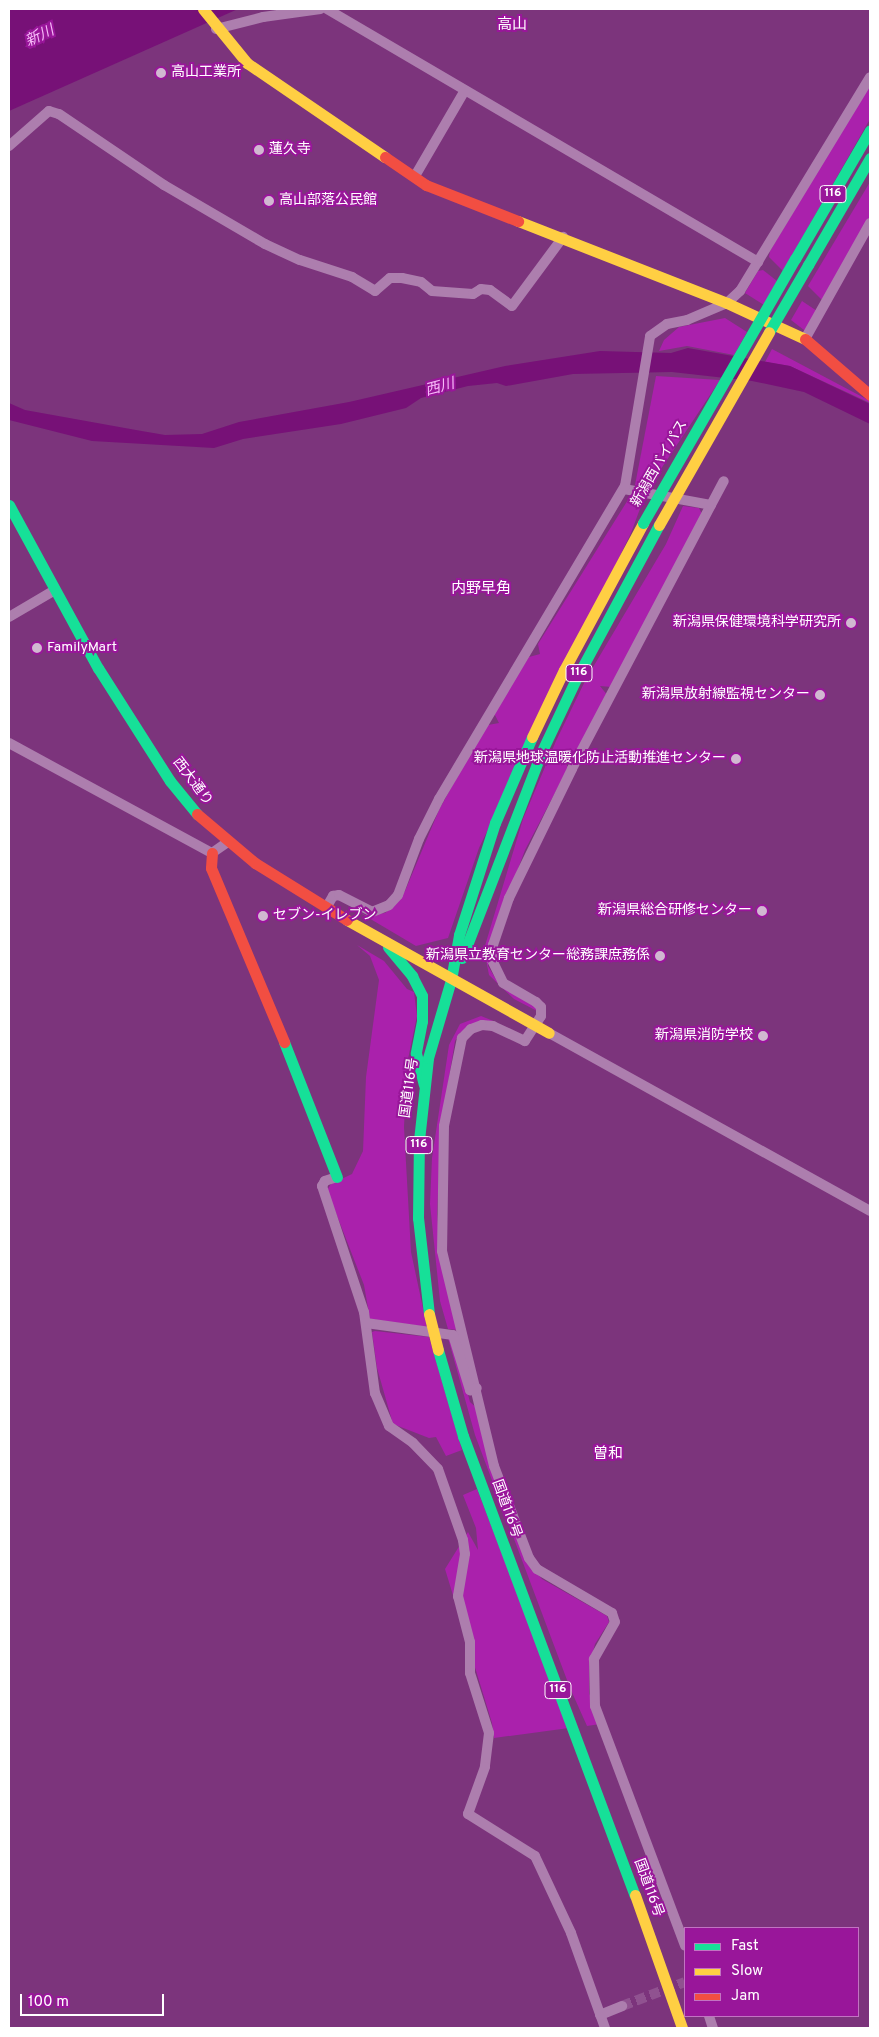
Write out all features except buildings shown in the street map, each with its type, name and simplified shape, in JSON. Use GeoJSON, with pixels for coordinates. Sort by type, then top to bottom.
{"type":"FeatureCollection","features":[{"type":"Feature","properties":{"kind":"main road"},"geometry":{"type":"LineString","coordinates":[[203,9],[214,26],[247,62],[278,86],[442,192],[564,237],[727,303],[805,340],[869,391]]}},
{"type":"Feature","properties":{"kind":"main road","name":"新潟西バイパス"},"geometry":{"type":"LineString","coordinates":[[451,980],[459,935],[496,823],[564,670],[643,523],[870,130]]}},
{"type":"Feature","properties":{"kind":"main road","name":"116"},"geometry":{"type":"LineString","coordinates":[[451,980],[470,941],[541,753],[577,677],[659,525],[870,158]]}},
{"type":"Feature","properties":{"kind":"main road","name":"西大通り"},"geometry":{"type":"LineString","coordinates":[[9,505],[98,668],[170,781],[201,819],[228,842],[326,908],[451,980],[549,1033]]}},
{"type":"Feature","properties":{"kind":"main road"},"geometry":{"type":"LineString","coordinates":[[212,853],[211,868],[296,1069],[337,1177]]}},
{"type":"Feature","properties":{"kind":"main road"},"geometry":{"type":"LineString","coordinates":[[384,941],[412,976],[422,996],[422,1020],[416,1052],[424,1085]]}},
{"type":"Feature","properties":{"kind":"main road","name":"国道116号"},"geometry":{"type":"LineString","coordinates":[[451,980],[428,1058],[418,1140],[418,1218],[429,1314],[463,1436],[592,1778],[682,2028]]}},
{"type":"Feature","properties":{"kind":"street"},"geometry":{"type":"LineString","coordinates":[[214,26],[320,9]]}},
{"type":"Feature","properties":{"kind":"street"},"geometry":{"type":"LineString","coordinates":[[327,9],[758,262]]}},
{"type":"Feature","properties":{"kind":"street"},"geometry":{"type":"LineString","coordinates":[[326,908],[333,896],[339,895],[372,912],[389,905],[398,895],[419,838],[439,799],[624,489],[642,404],[645,353],[650,336],[667,324],[687,320],[727,303],[740,291],[870,77]]}},
{"type":"Feature","properties":{"kind":"street"},"geometry":{"type":"LineString","coordinates":[[415,176],[465,90]]}},
{"type":"Feature","properties":{"kind":"street"},"geometry":{"type":"LineString","coordinates":[[9,146],[49,111],[59,114],[164,185],[265,244],[300,260],[352,276],[375,291],[390,278],[402,278],[421,282],[432,291],[473,294],[481,289],[490,290],[512,306],[564,237]]}},
{"type":"Feature","properties":{"kind":"street"},"geometry":{"type":"LineString","coordinates":[[805,340],[867,238],[870,223]]}},
{"type":"Feature","properties":{"kind":"street"},"geometry":{"type":"LineString","coordinates":[[684,1943],[595,1706],[594,1658],[615,1622],[612,1613],[537,1569],[529,1558],[494,1466],[477,1388],[446,1278],[442,1251],[441,1176],[450,1084],[462,1038],[471,1029],[493,1026],[525,1041],[537,1026],[541,1007],[503,983],[492,960],[492,945],[528,856],[724,482]]}},
{"type":"Feature","properties":{"kind":"street"},"geometry":{"type":"LineString","coordinates":[[624,489],[711,505]]}},
{"type":"Feature","properties":{"kind":"street"},"geometry":{"type":"LineString","coordinates":[[9,617],[55,590]]}},
{"type":"Feature","properties":{"kind":"street"},"geometry":{"type":"LineString","coordinates":[[9,743],[212,853],[228,842]]}},
{"type":"Feature","properties":{"kind":"street"},"geometry":{"type":"LineString","coordinates":[[549,1033],[870,1211]]}},
{"type":"Feature","properties":{"kind":"street"},"geometry":{"type":"LineString","coordinates":[[337,1177],[325,1181],[322,1186],[366,1323],[375,1393],[389,1426],[435,1464],[463,1540],[465,1554],[458,1596],[470,1642],[470,1673],[489,1732],[485,1767],[468,1814],[535,1856],[571,1933],[605,2028]]}},
{"type":"Feature","properties":{"kind":"street"},"geometry":{"type":"LineString","coordinates":[[366,1323],[453,1335],[470,1390],[477,1388]]}},
{"type":"Feature","properties":{"kind":"street"},"geometry":{"type":"LineString","coordinates":[[600,2015],[622,2006]]}},
{"type":"Feature","properties":{"kind":"shaded area"},"geometry":{"type":"Polygon","coordinates":[[[870,83],[870,119],[783,271],[769,257],[770,251],[870,83]]]}},
{"type":"Feature","properties":{"kind":"shaded area"},"geometry":{"type":"Polygon","coordinates":[[[870,182],[870,220],[823,301],[808,286],[870,182]]]}},
{"type":"Feature","properties":{"kind":"shaded area"},"geometry":{"type":"Polygon","coordinates":[[[763,270],[777,281],[764,305],[745,293],[758,271],[763,270]]]}},
{"type":"Feature","properties":{"kind":"shaded area"},"geometry":{"type":"Polygon","coordinates":[[[802,301],[817,311],[808,329],[804,330],[791,320],[802,301]]]}},
{"type":"Feature","properties":{"kind":"shaded area"},"geometry":{"type":"Polygon","coordinates":[[[725,318],[747,332],[734,355],[687,346],[659,351],[664,340],[679,327],[725,318]]]}},
{"type":"Feature","properties":{"kind":"shaded area"},"geometry":{"type":"Polygon","coordinates":[[[772,349],[870,401],[870,403],[790,366],[765,362],[772,349]]]}},
{"type":"Feature","properties":{"kind":"shaded area"},"geometry":{"type":"Polygon","coordinates":[[[656,376],[720,380],[647,490],[635,485],[656,376]]]}},
{"type":"Feature","properties":{"kind":"shaded area"},"geometry":{"type":"Polygon","coordinates":[[[631,495],[644,498],[631,533],[479,848],[448,938],[416,946],[357,911],[365,915],[385,913],[396,904],[405,891],[439,810],[469,755],[488,725],[499,723],[494,713],[529,657],[540,654],[538,644],[631,495]]]}},
{"type":"Feature","properties":{"kind":"shaded area"},"geometry":{"type":"Polygon","coordinates":[[[683,506],[699,508],[702,514],[612,687],[600,686],[608,696],[574,757],[564,759],[568,768],[525,850],[488,949],[488,966],[497,981],[538,1008],[537,1011],[514,999],[489,975],[484,949],[523,819],[556,741],[586,679],[666,544],[683,506]]]}},
{"type":"Feature","properties":{"kind":"shaded area"},"geometry":{"type":"Polygon","coordinates":[[[357,945],[384,961],[407,989],[414,992],[417,1016],[407,1064],[404,1127],[411,1252],[427,1327],[370,1319],[364,1285],[327,1190],[331,1184],[352,1174],[363,1151],[366,1077],[379,980],[370,956],[357,945]]]}},
{"type":"Feature","properties":{"kind":"shaded area"},"geometry":{"type":"Polygon","coordinates":[[[481,1016],[496,1022],[461,1032],[455,1041],[441,1126],[437,1214],[441,1259],[458,1330],[448,1329],[440,1301],[430,1204],[432,1158],[449,1045],[460,1024],[481,1016]]]}},
{"type":"Feature","properties":{"kind":"shaded area"},"geometry":{"type":"Polygon","coordinates":[[[372,1332],[429,1337],[462,1450],[446,1456],[436,1437],[429,1438],[393,1424],[377,1368],[372,1332]]]}},
{"type":"Feature","properties":{"kind":"shaded area"},"geometry":{"type":"Polygon","coordinates":[[[448,1338],[454,1341],[470,1402],[479,1410],[532,1568],[542,1579],[607,1616],[609,1622],[595,1644],[589,1666],[589,1693],[600,1724],[587,1726],[570,1688],[475,1435],[448,1338]]]}},
{"type":"Feature","properties":{"kind":"shaded area"},"geometry":{"type":"Polygon","coordinates":[[[477,1489],[569,1728],[494,1738],[492,1723],[445,1569],[468,1532],[478,1550],[476,1528],[463,1495],[477,1489]]]}},
{"type":"Feature","properties":{"kind":"water","name":"新川"},"geometry":{"type":"Polygon","coordinates":[[[9,9],[238,9],[9,111],[9,9]]]}},
{"type":"Feature","properties":{"kind":"water","name":"西川"},"geometry":{"type":"Polygon","coordinates":[[[688,348],[790,366],[870,404],[870,424],[804,392],[752,381],[672,372],[573,374],[506,386],[497,383],[468,386],[421,398],[406,408],[341,424],[243,439],[214,448],[92,441],[9,420],[9,403],[25,410],[165,435],[202,434],[239,422],[349,402],[505,366],[600,351],[671,353],[688,348]]]}},
{"type":"Feature","properties":{"kind":"tunnel"},"geometry":{"type":"LineString","coordinates":[[622,2006],[684,1982]]}},
{"type":"Feature","properties":{"kind":"traffic: fast"},"geometry":{"type":"LineString","coordinates":[[795,259],[870,130]]}},
{"type":"Feature","properties":{"kind":"traffic: fast"},"geometry":{"type":"LineString","coordinates":[[808,265],[870,158]]}},
{"type":"Feature","properties":{"kind":"traffic: fast"},"geometry":{"type":"LineString","coordinates":[[643,523],[795,259]]}},
{"type":"Feature","properties":{"kind":"traffic: fast"},"geometry":{"type":"LineString","coordinates":[[769,332],[808,265]]}},
{"type":"Feature","properties":{"kind":"traffic: fast"},"geometry":{"type":"LineString","coordinates":[[9,505],[98,668],[170,781],[197,814]]}},
{"type":"Feature","properties":{"kind":"traffic: fast"},"geometry":{"type":"LineString","coordinates":[[462,958],[541,753],[577,677],[659,525]]}},
{"type":"Feature","properties":{"kind":"traffic: fast"},"geometry":{"type":"LineString","coordinates":[[429,1314],[418,1218],[419,1140],[428,1058],[451,980],[459,935],[495,823],[532,737]]}},
{"type":"Feature","properties":{"kind":"traffic: fast"},"geometry":{"type":"LineString","coordinates":[[388,947],[412,976],[422,996],[422,1021],[416,1053],[424,1084]]}},
{"type":"Feature","properties":{"kind":"traffic: fast"},"geometry":{"type":"LineString","coordinates":[[284,1042],[337,1177]]}},
{"type":"Feature","properties":{"kind":"traffic: fast"},"geometry":{"type":"LineString","coordinates":[[438,1350],[463,1436],[635,1895]]}},
{"type":"Feature","properties":{"kind":"traffic: slow"},"geometry":{"type":"LineString","coordinates":[[203,9],[247,63],[385,157]]}},
{"type":"Feature","properties":{"kind":"traffic: slow"},"geometry":{"type":"LineString","coordinates":[[518,221],[727,303],[805,339]]}},
{"type":"Feature","properties":{"kind":"traffic: slow"},"geometry":{"type":"LineString","coordinates":[[659,525],[769,332]]}},
{"type":"Feature","properties":{"kind":"traffic: slow"},"geometry":{"type":"LineString","coordinates":[[532,737],[564,670],[643,523]]}},
{"type":"Feature","properties":{"kind":"traffic: slow"},"geometry":{"type":"LineString","coordinates":[[347,920],[549,1033]]}},
{"type":"Feature","properties":{"kind":"traffic: slow"},"geometry":{"type":"LineString","coordinates":[[429,1314],[438,1350]]}},
{"type":"Feature","properties":{"kind":"traffic: slow"},"geometry":{"type":"LineString","coordinates":[[635,1895],[682,2028]]}},
{"type":"Feature","properties":{"kind":"traffic: jam"},"geometry":{"type":"LineString","coordinates":[[385,157],[426,185],[518,221]]}},
{"type":"Feature","properties":{"kind":"traffic: jam"},"geometry":{"type":"LineString","coordinates":[[805,339],[870,395]]}},
{"type":"Feature","properties":{"kind":"traffic: jam"},"geometry":{"type":"LineString","coordinates":[[197,814],[255,863],[347,920]]}},
{"type":"Feature","properties":{"kind":"traffic: jam"},"geometry":{"type":"LineString","coordinates":[[212,853],[211,868],[284,1042]]}},
{"type":"Feature","properties":{"kind":"place","name":"高山工業所"},"geometry":{"type":"Point","coordinates":[161,73]}},
{"type":"Feature","properties":{"kind":"place","name":"蓮久寺"},"geometry":{"type":"Point","coordinates":[259,150]}},
{"type":"Feature","properties":{"kind":"place","name":"高山部落公民館"},"geometry":{"type":"Point","coordinates":[269,201]}},
{"type":"Feature","properties":{"kind":"place","name":"新潟県保健環境科学研究所"},"geometry":{"type":"Point","coordinates":[851,623]}},
{"type":"Feature","properties":{"kind":"place","name":"FamilyMart"},"geometry":{"type":"Point","coordinates":[37,648]}},
{"type":"Feature","properties":{"kind":"place","name":"新潟県放射線監視センター"},"geometry":{"type":"Point","coordinates":[820,695]}},
{"type":"Feature","properties":{"kind":"place","name":"新潟県地球温暖化防止活動推進センター"},"geometry":{"type":"Point","coordinates":[736,759]}},
{"type":"Feature","properties":{"kind":"place","name":"新潟県総合研修センター"},"geometry":{"type":"Point","coordinates":[762,911]}},
{"type":"Feature","properties":{"kind":"place","name":"セブン-イレブン"},"geometry":{"type":"Point","coordinates":[263,916]}},
{"type":"Feature","properties":{"kind":"place","name":"新潟県立教育センター総務課庶務係"},"geometry":{"type":"Point","coordinates":[660,956]}},
{"type":"Feature","properties":{"kind":"place","name":"新潟県消防学校"},"geometry":{"type":"Point","coordinates":[763,1036]}},
{"type":"Feature","properties":{"kind":"district","name":"高山"},"geometry":{"type":"Point","coordinates":[512,26]}},
{"type":"Feature","properties":{"kind":"district","name":"内野早角"},"geometry":{"type":"Point","coordinates":[481,590]}},
{"type":"Feature","properties":{"kind":"district","name":"曽和"},"geometry":{"type":"Point","coordinates":[608,1455]}}]}
